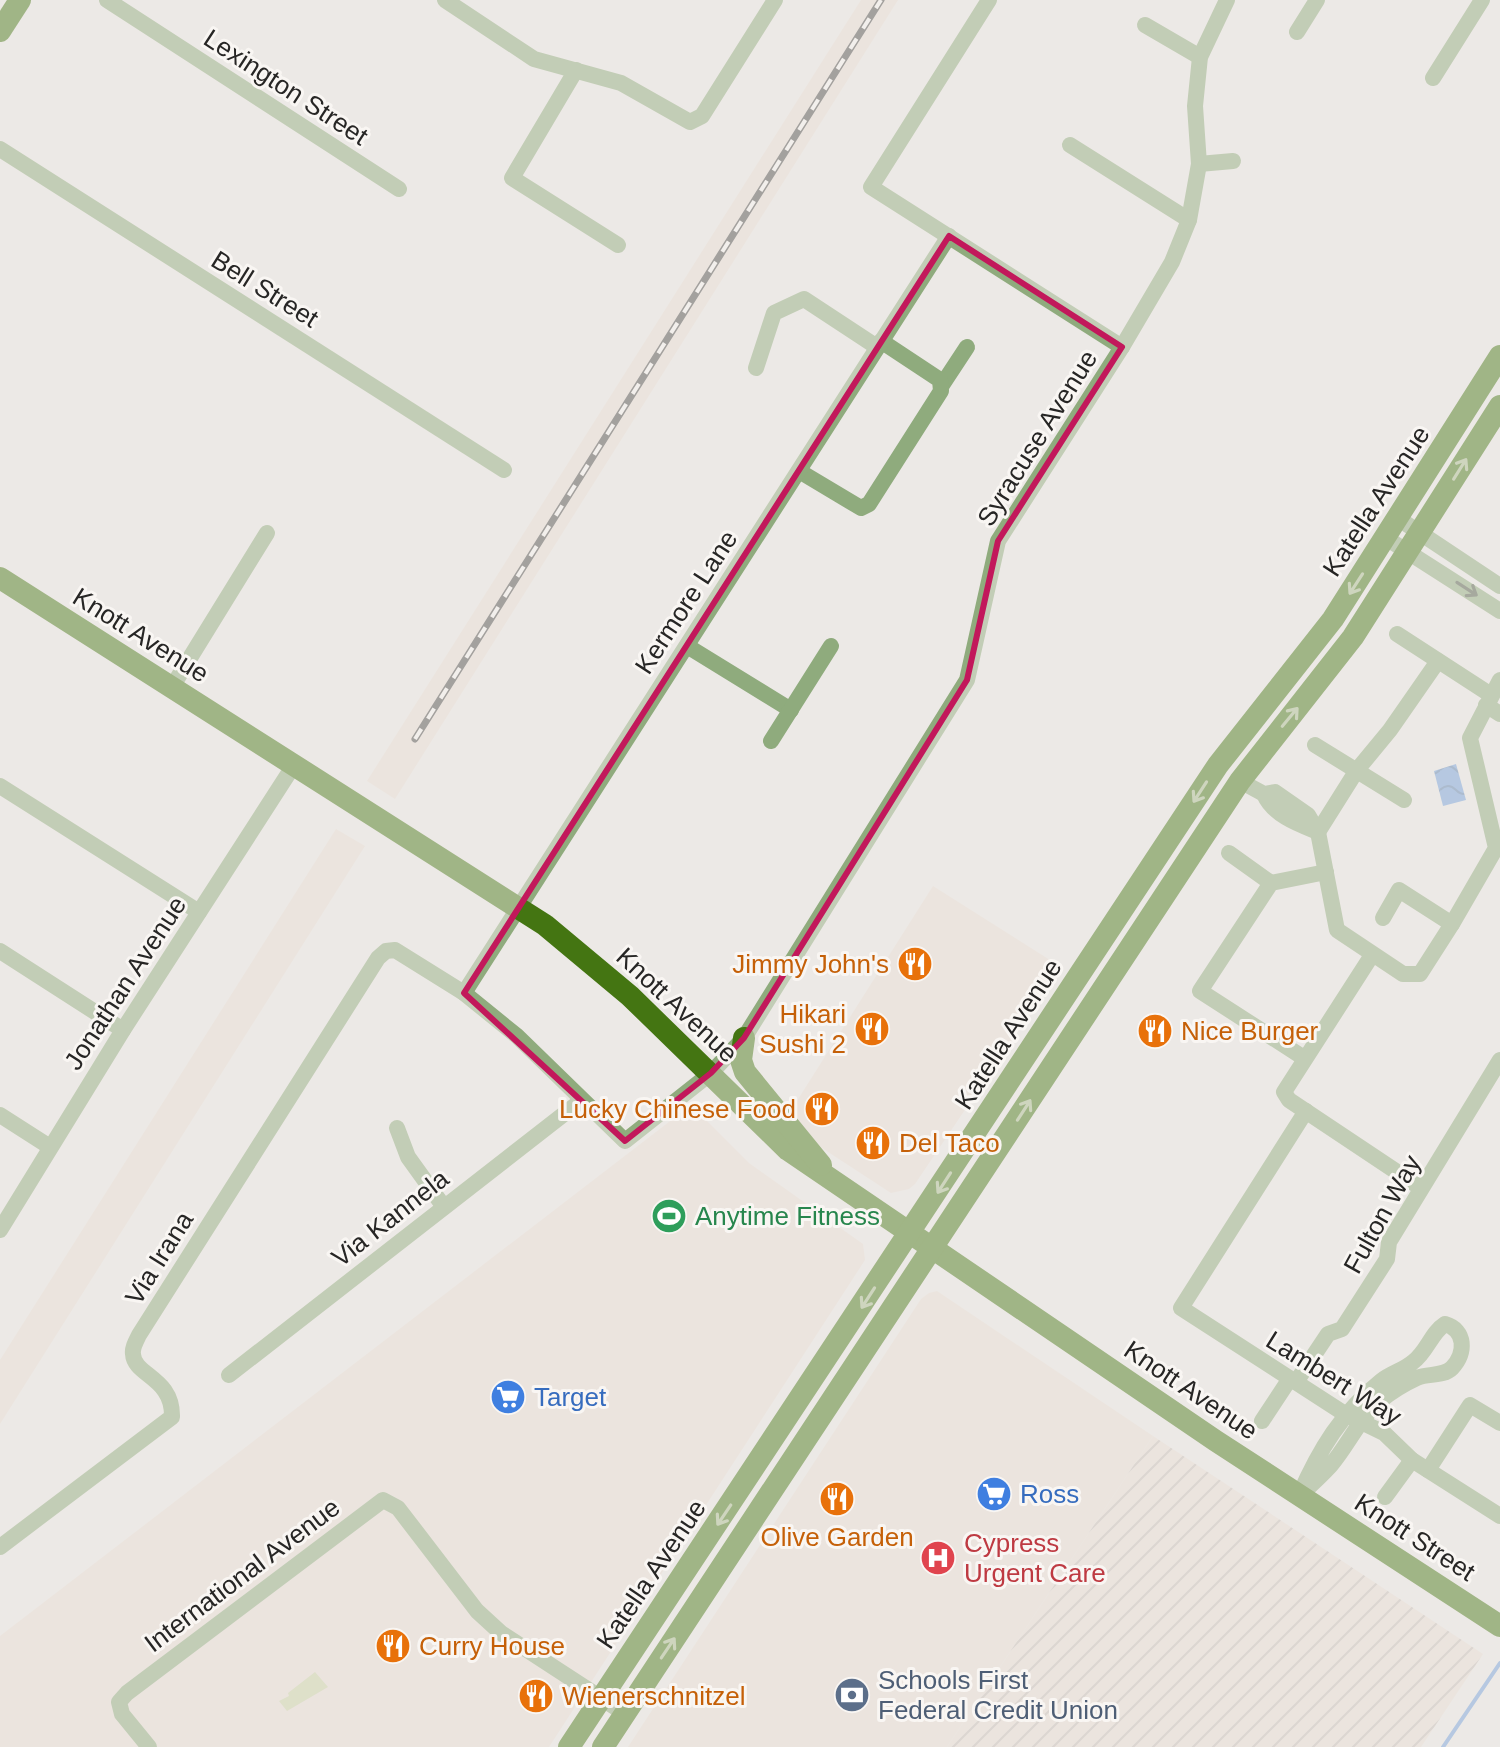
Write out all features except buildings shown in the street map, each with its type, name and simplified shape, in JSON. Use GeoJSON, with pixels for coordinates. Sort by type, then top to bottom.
{"type":"FeatureCollection","features":[{"type":"Feature","properties":{"kind":"main road"},"geometry":{"type":"LineString","coordinates":[[0,31],[20,0]]}},
{"type":"Feature","properties":{"kind":"main road","name":"Katella Avenue"},"geometry":{"type":"LineString","coordinates":[[569,1747],[1218,765],[1316,643],[1399,519],[1500,356]]}},
{"type":"Feature","properties":{"kind":"main road","name":"Katella Avenue"},"geometry":{"type":"LineString","coordinates":[[603,1747],[1240,781],[1270,740],[1328,672],[1500,406]]}},
{"type":"Feature","properties":{"kind":"main road","name":"Knott Avenue"},"geometry":{"type":"LineString","coordinates":[[0,578],[545,925],[630,996],[788,1150],[1299,1496]]}},
{"type":"Feature","properties":{"kind":"main road"},"geometry":{"type":"LineString","coordinates":[[1093,1005],[1099,972],[1138,911],[1128,901]]}},
{"type":"Feature","properties":{"kind":"main road"},"geometry":{"type":"LineString","coordinates":[[744,1038],[741,1060],[745,1072],[801,1138],[833,1183]]}},
{"type":"Feature","properties":{"kind":"main road","name":"Knott Street"},"geometry":{"type":"LineString","coordinates":[[1299,1496],[1500,1626]]}},
{"type":"Feature","properties":{"kind":"street","name":"Lexington Street"},"geometry":{"type":"LineString","coordinates":[[107,0],[399,189]]}},
{"type":"Feature","properties":{"kind":"street"},"geometry":{"type":"LineString","coordinates":[[445,0],[534,59],[621,83],[690,122],[702,116],[775,0]]}},
{"type":"Feature","properties":{"kind":"street"},"geometry":{"type":"LineString","coordinates":[[989,0],[871,187],[1122,347]]}},
{"type":"Feature","properties":{"kind":"street","name":"Syracuse Avenue"},"geometry":{"type":"LineString","coordinates":[[582,1100],[625,1141],[711,1073],[744,1038],[967,680],[998,541],[1122,347],[1172,262],[1189,220],[1199,164],[1195,106],[1200,57],[1227,0]]}},
{"type":"Feature","properties":{"kind":"street"},"geometry":{"type":"LineString","coordinates":[[1297,32],[1317,0]]}},
{"type":"Feature","properties":{"kind":"street"},"geometry":{"type":"LineString","coordinates":[[1433,78],[1482,0]]}},
{"type":"Feature","properties":{"kind":"street"},"geometry":{"type":"LineString","coordinates":[[1145,25],[1200,57]]}},
{"type":"Feature","properties":{"kind":"street"},"geometry":{"type":"LineString","coordinates":[[576,70],[512,178],[618,245]]}},
{"type":"Feature","properties":{"kind":"street"},"geometry":{"type":"LineString","coordinates":[[1070,145],[1189,220]]}},
{"type":"Feature","properties":{"kind":"street","name":"Bell Street"},"geometry":{"type":"LineString","coordinates":[[0,149],[504,470]]}},
{"type":"Feature","properties":{"kind":"street"},"geometry":{"type":"LineString","coordinates":[[1199,164],[1233,161]]}},
{"type":"Feature","properties":{"kind":"street","name":"Kermore Lane"},"geometry":{"type":"LineString","coordinates":[[464,993],[949,236]]}},
{"type":"Feature","properties":{"kind":"street"},"geometry":{"type":"LineString","coordinates":[[756,368],[774,313],[804,299],[940,380],[942,385]]}},
{"type":"Feature","properties":{"kind":"street"},"geometry":{"type":"LineString","coordinates":[[799,471],[865,508],[967,347]]}},
{"type":"Feature","properties":{"kind":"street"},"geometry":{"type":"LineString","coordinates":[[1399,519],[1414,542],[1500,611]]}},
{"type":"Feature","properties":{"kind":"street"},"geometry":{"type":"LineString","coordinates":[[172,687],[267,533]]}},
{"type":"Feature","properties":{"kind":"street"},"geometry":{"type":"LineString","coordinates":[[1386,538],[1414,542],[1500,586]]}},
{"type":"Feature","properties":{"kind":"street"},"geometry":{"type":"LineString","coordinates":[[1397,634],[1438,661],[1492,705]]}},
{"type":"Feature","properties":{"kind":"street"},"geometry":{"type":"LineString","coordinates":[[687,646],[791,710]]}},
{"type":"Feature","properties":{"kind":"street"},"geometry":{"type":"LineString","coordinates":[[771,741],[831,646]]}},
{"type":"Feature","properties":{"kind":"street"},"geometry":{"type":"LineString","coordinates":[[1318,832],[1357,770],[1390,730],[1438,661]]}},
{"type":"Feature","properties":{"kind":"street"},"geometry":{"type":"LineString","coordinates":[[1240,781],[1264,794],[1275,792],[1308,815],[1318,832],[1337,930],[1403,974],[1420,974],[1498,849],[1470,738],[1492,705],[1500,680]]}},
{"type":"Feature","properties":{"kind":"street"},"geometry":{"type":"LineString","coordinates":[[1315,745],[1404,800]]}},
{"type":"Feature","properties":{"kind":"street","name":"Jonathan Avenue"},"geometry":{"type":"LineString","coordinates":[[0,1230],[123,1030],[294,765]]}},
{"type":"Feature","properties":{"kind":"street"},"geometry":{"type":"LineString","coordinates":[[0,786],[199,912]]}},
{"type":"Feature","properties":{"kind":"street"},"geometry":{"type":"LineString","coordinates":[[1229,853],[1271,883]]}},
{"type":"Feature","properties":{"kind":"street"},"geometry":{"type":"LineString","coordinates":[[1304,1058],[1200,991],[1271,883],[1326,872]]}},
{"type":"Feature","properties":{"kind":"street"},"geometry":{"type":"LineString","coordinates":[[1383,918],[1399,890],[1452,924]]}},
{"type":"Feature","properties":{"kind":"street","name":"Via Irana"},"geometry":{"type":"LineString","coordinates":[[0,1547],[172,1417],[172,1402],[163,1386],[135,1362],[132,1351],[139,1335],[378,958],[386,951],[395,950],[464,993]]}},
{"type":"Feature","properties":{"kind":"street"},"geometry":{"type":"LineString","coordinates":[[0,951],[123,1030]]}},
{"type":"Feature","properties":{"kind":"street"},"geometry":{"type":"LineString","coordinates":[[1372,955],[1284,1092],[1289,1100],[1421,1188]]}},
{"type":"Feature","properties":{"kind":"street"},"geometry":{"type":"LineString","coordinates":[[464,993],[517,1036],[582,1100]]}},
{"type":"Feature","properties":{"kind":"street","name":"Fulton Way"},"geometry":{"type":"LineString","coordinates":[[1262,1421],[1328,1334],[1342,1329],[1387,1259],[1389,1242],[1500,1060]]}},
{"type":"Feature","properties":{"kind":"street","name":"Via Kannela"},"geometry":{"type":"LineString","coordinates":[[229,1375],[582,1100]]}},
{"type":"Feature","properties":{"kind":"street","name":"Lambert Way"},"geometry":{"type":"LineString","coordinates":[[1306,1111],[1181,1308],[1345,1414],[1384,1433],[1412,1460],[1500,1516]]}},
{"type":"Feature","properties":{"kind":"street"},"geometry":{"type":"LineString","coordinates":[[0,1115],[50,1147]]}},
{"type":"Feature","properties":{"kind":"street"},"geometry":{"type":"LineString","coordinates":[[397,1128],[408,1157],[444,1207]]}},
{"type":"Feature","properties":{"kind":"street"},"geometry":{"type":"LineString","coordinates":[[1417,1369],[1361,1421],[1331,1464],[1299,1496],[1317,1455],[1345,1414],[1386,1377],[1417,1369]]}},
{"type":"Feature","properties":{"kind":"street"},"geometry":{"type":"LineString","coordinates":[[1428,1470],[1470,1405],[1500,1423]]}},
{"type":"Feature","properties":{"kind":"street"},"geometry":{"type":"LineString","coordinates":[[1385,1497],[1412,1460]]}},
{"type":"Feature","properties":{"kind":"street","name":"International Avenue"},"geometry":{"type":"LineString","coordinates":[[149,1747],[122,1714],[119,1702],[127,1693],[383,1500],[398,1508],[477,1611],[501,1633],[602,1698]]}},
{"type":"Feature","properties":{"kind":"street"},"geometry":{"type":"LineString","coordinates":[[602,1698],[624,1713]]}},
{"type":"Feature","properties":{"kind":"highlighted area"},"geometry":{"type":"Polygon","coordinates":[[[949,236],[1122,347],[998,541],[967,680],[744,1038],[711,1073],[625,1141],[464,993],[949,236]]]}},
{"type":"Feature","properties":{"kind":"shaded area"},"geometry":{"type":"Polygon","coordinates":[[[861,0],[898,0],[395,799],[367,781],[861,0]]]}},
{"type":"Feature","properties":{"kind":"shaded area"},"geometry":{"type":"Polygon","coordinates":[[[336,829],[365,846],[0,1424],[0,1360],[336,829]]]}},
{"type":"Feature","properties":{"kind":"shaded area"},"geometry":{"type":"Polygon","coordinates":[[[933,886],[1061,967],[915,1184],[909,1189],[891,1193],[822,1148],[788,1115],[933,886]]]}},
{"type":"Feature","properties":{"kind":"shaded area"},"geometry":{"type":"Polygon","coordinates":[[[691,1105],[749,1163],[863,1244],[865,1260],[549,1747],[0,1747],[0,1636],[691,1105]]]}},
{"type":"Feature","properties":{"kind":"shaded area"},"geometry":{"type":"Polygon","coordinates":[[[937,1291],[1153,1436],[947,1747],[628,1747],[921,1299],[937,1291]]]}},
{"type":"Feature","properties":{"kind":"shaded area"},"geometry":{"type":"Polygon","coordinates":[[[1153,1436],[1483,1654],[1421,1747],[947,1747],[1153,1436]]]}},
{"type":"Feature","properties":{"kind":"green space"},"geometry":{"type":"Polygon","coordinates":[[[315,1672],[328,1687],[287,1711],[279,1701],[315,1672]]]}},
{"type":"Feature","properties":{"kind":"water"},"geometry":{"type":"Polygon","coordinates":[[[1456,764],[1466,800],[1443,806],[1434,771],[1456,764]]]}},
{"type":"Feature","properties":{"kind":"waterway"},"geometry":{"type":"LineString","coordinates":[[1443,1747],[1500,1663]]}},
{"type":"Feature","properties":{"kind":"railway"},"geometry":{"type":"LineString","coordinates":[[415,739],[881,0]]}},
{"type":"Feature","properties":{"kind":"place","name":"Jimmy John's"},"geometry":{"type":"Point","coordinates":[915,964]}},
{"type":"Feature","properties":{"kind":"place","name":"Hikari Sushi 2"},"geometry":{"type":"Point","coordinates":[872,1029]}},
{"type":"Feature","properties":{"kind":"place","name":"Nice Burger"},"geometry":{"type":"Point","coordinates":[1155,1031]}},
{"type":"Feature","properties":{"kind":"place","name":"Lucky Chinese Food"},"geometry":{"type":"Point","coordinates":[822,1109]}},
{"type":"Feature","properties":{"kind":"place","name":"Del Taco"},"geometry":{"type":"Point","coordinates":[873,1143]}},
{"type":"Feature","properties":{"kind":"place","name":"Anytime Fitness"},"geometry":{"type":"Point","coordinates":[669,1216]}},
{"type":"Feature","properties":{"kind":"place","name":"Target"},"geometry":{"type":"Point","coordinates":[508,1397]}},
{"type":"Feature","properties":{"kind":"place","name":"Ross"},"geometry":{"type":"Point","coordinates":[994,1494]}},
{"type":"Feature","properties":{"kind":"place","name":"Olive Garden"},"geometry":{"type":"Point","coordinates":[837,1499]}},
{"type":"Feature","properties":{"kind":"place","name":"Cypress Urgent Care"},"geometry":{"type":"Point","coordinates":[938,1558]}},
{"type":"Feature","properties":{"kind":"place","name":"Curry House"},"geometry":{"type":"Point","coordinates":[393,1646]}},
{"type":"Feature","properties":{"kind":"place","name":"Schools First Federal Credit Union"},"geometry":{"type":"Point","coordinates":[852,1695]}},
{"type":"Feature","properties":{"kind":"place","name":"Wienerschnitzel"},"geometry":{"type":"Point","coordinates":[536,1696]}}]}
